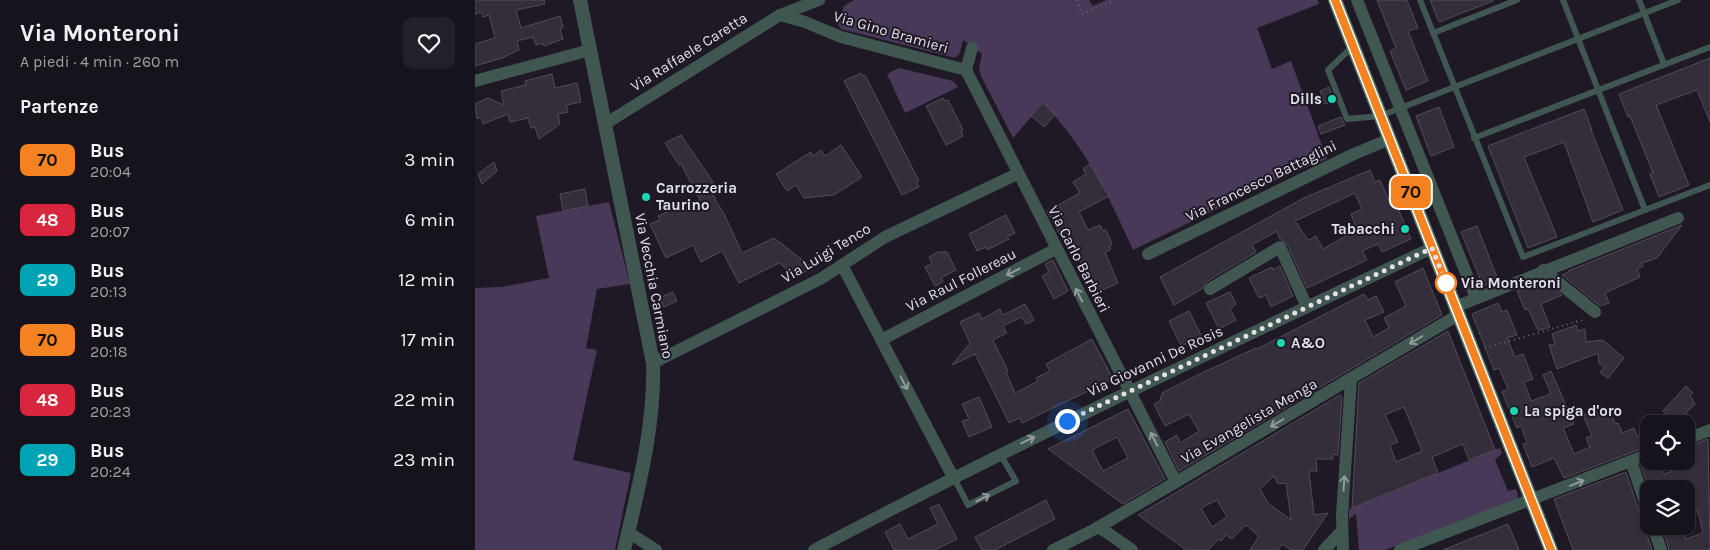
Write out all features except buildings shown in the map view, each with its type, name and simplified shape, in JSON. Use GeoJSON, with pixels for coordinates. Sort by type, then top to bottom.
{"type":"FeatureCollection","features":[{"type":"Feature","properties":{"kind":"main road"},"geometry":{"type":"LineString","coordinates":[[1335,0],[1551,550]]}},
{"type":"Feature","properties":{"kind":"street","name":"Via Vecchia Carmiano"},"geometry":{"type":"LineString","coordinates":[[580,0],[653,364],[654,392],[650,421],[624,550]]}},
{"type":"Feature","properties":{"kind":"street","name":"Via Raffaele Caretta"},"geometry":{"type":"LineString","coordinates":[[605,124],[780,15],[819,0]]}},
{"type":"Feature","properties":{"kind":"street"},"geometry":{"type":"LineString","coordinates":[[1357,0],[1476,298]]}},
{"type":"Feature","properties":{"kind":"street","name":"Via Gino Bramieri"},"geometry":{"type":"LineString","coordinates":[[780,15],[805,22],[841,37],[966,70]]}},
{"type":"Feature","properties":{"kind":"street"},"geometry":{"type":"LineString","coordinates":[[966,70],[972,48]]}},
{"type":"Feature","properties":{"kind":"street"},"geometry":{"type":"LineString","coordinates":[[475,81],[590,50]]}},
{"type":"Feature","properties":{"kind":"street","name":"Via Carlo Barbieri"},"geometry":{"type":"LineString","coordinates":[[966,70],[1017,174],[1176,482]]}},
{"type":"Feature","properties":{"kind":"street","name":"Via Francesco Battaglini"},"geometry":{"type":"LineString","coordinates":[[1148,254],[1354,154],[1390,139]]}},
{"type":"Feature","properties":{"kind":"street","name":"Via Luigi Tenco"},"geometry":{"type":"LineString","coordinates":[[653,364],[822,278],[885,237],[1017,174]]}},
{"type":"Feature","properties":{"kind":"street","name":"Via Evangelista Menga"},"geometry":{"type":"LineString","coordinates":[[1053,550],[1099,527],[1351,380],[1476,298],[1678,218]]}},
{"type":"Feature","properties":{"kind":"street"},"geometry":{"type":"LineString","coordinates":[[1211,289],[1280,247],[1307,307]]}},
{"type":"Feature","properties":{"kind":"street","name":"Via Giovanni De Rosis"},"geometry":{"type":"LineString","coordinates":[[814,550],[953,477],[1129,390],[1432,248]]}},
{"type":"Feature","properties":{"kind":"street","name":"Via Raul Follereau"},"geometry":{"type":"LineString","coordinates":[[881,340],[1056,249]]}},
{"type":"Feature","properties":{"kind":"street"},"geometry":{"type":"LineString","coordinates":[[842,265],[953,477]]}},
{"type":"Feature","properties":{"kind":"street"},"geometry":{"type":"LineString","coordinates":[[1543,270],[1595,312]]}},
{"type":"Feature","properties":{"kind":"street"},"geometry":{"type":"LineString","coordinates":[[1343,550],[1341,531],[1351,380]]}},
{"type":"Feature","properties":{"kind":"street"},"geometry":{"type":"LineString","coordinates":[[1695,436],[1710,430]]}},
{"type":"Feature","properties":{"kind":"street"},"geometry":{"type":"LineString","coordinates":[[1401,550],[1640,458]]}},
{"type":"Feature","properties":{"kind":"street"},"geometry":{"type":"LineString","coordinates":[[1631,461],[1640,488]]}},
{"type":"Feature","properties":{"kind":"street"},"geometry":{"type":"LineString","coordinates":[[1099,527],[1132,550]]}},
{"type":"Feature","properties":{"kind":"street"},"geometry":{"type":"LineString","coordinates":[[1324,550],[1341,531]]}},
{"type":"Feature","properties":{"kind":"street"},"geometry":{"type":"LineString","coordinates":[[628,532],[656,550]]}},
{"type":"Feature","properties":{"kind":"street"},"geometry":{"type":"LineString","coordinates":[[1656,535],[1661,550]]}},
{"type":"Feature","properties":{"kind":"lane"},"geometry":{"type":"LineString","coordinates":[[1421,0],[1474,138],[1523,257],[1710,185]]}},
{"type":"Feature","properties":{"kind":"lane"},"geometry":{"type":"LineString","coordinates":[[1433,33],[1517,0]]}},
{"type":"Feature","properties":{"kind":"lane"},"geometry":{"type":"LineString","coordinates":[[1563,0],[1645,210]]}},
{"type":"Feature","properties":{"kind":"lane"},"geometry":{"type":"LineString","coordinates":[[1639,0],[1664,64]]}},
{"type":"Feature","properties":{"kind":"lane"},"geometry":{"type":"LineString","coordinates":[[1353,46],[1328,70],[1347,119],[1381,116],[1678,0]]}},
{"type":"Feature","properties":{"kind":"lane"},"geometry":{"type":"LineString","coordinates":[[1474,138],[1710,47]]}},
{"type":"Feature","properties":{"kind":"lane"},"geometry":{"type":"LineString","coordinates":[[953,477],[968,505],[1015,481],[1000,454]]}},
{"type":"Feature","properties":{"kind":"path"},"geometry":{"type":"LineString","coordinates":[[1077,0],[1082,14],[1114,0]]}},
{"type":"Feature","properties":{"kind":"path"},"geometry":{"type":"LineString","coordinates":[[1473,352],[1590,318],[1595,312]]}},
{"type":"Feature","properties":{"kind":"shaded area"},"geometry":{"type":"Polygon","coordinates":[[[854,0],[1089,0],[1093,6],[1106,0],[1318,0],[1319,4],[1257,28],[1272,69],[1291,61],[1327,159],[1280,178],[1133,250],[1095,172],[1072,137],[1043,103],[1013,138],[981,76],[979,69],[982,54],[963,40],[960,53],[955,58],[841,29],[838,25],[844,6],[854,0]]]}},
{"type":"Feature","properties":{"kind":"shaded area"},"geometry":{"type":"Polygon","coordinates":[[[899,68],[953,81],[958,87],[905,113],[887,74],[899,68]]]}},
{"type":"Feature","properties":{"kind":"shaded area"},"geometry":{"type":"Polygon","coordinates":[[[609,202],[630,284],[597,289],[586,348],[597,350],[573,460],[631,473],[615,550],[475,550],[475,288],[501,287],[549,278],[536,216],[609,202]]]}},
{"type":"Feature","properties":{"kind":"shaded area"},"geometry":{"type":"Polygon","coordinates":[[[1500,448],[1502,453],[1495,460],[1508,491],[1516,489],[1517,499],[1385,550],[1359,550],[1356,514],[1349,519],[1349,509],[1500,448]]]}},
{"type":"Feature","properties":{"kind":"bus line","name":"70"},"geometry":{"type":"LineString","coordinates":[[1335,0],[1551,550]]}},
{"type":"Feature","properties":{"kind":"place","name":"Dills"},"geometry":{"type":"Point","coordinates":[1332,99]}},
{"type":"Feature","properties":{"kind":"place","name":"Carrozzeria Taurino"},"geometry":{"type":"Point","coordinates":[646,197]}},
{"type":"Feature","properties":{"kind":"place","name":"Tabacchi"},"geometry":{"type":"Point","coordinates":[1405,229]}},
{"type":"Feature","properties":{"kind":"place","name":"Via Monteroni"},"geometry":{"type":"Point","coordinates":[1446,283]}},
{"type":"Feature","properties":{"kind":"place","name":"A&O"},"geometry":{"type":"Point","coordinates":[1281,343]}},
{"type":"Feature","properties":{"kind":"place","name":"La spiga d'oro"},"geometry":{"type":"Point","coordinates":[1514,411]}},
{"type":"Feature","properties":{"kind":"route"},"geometry":{"type":"LineString","coordinates":[[1067,421],[1432,248],[1446,283]]}}]}
